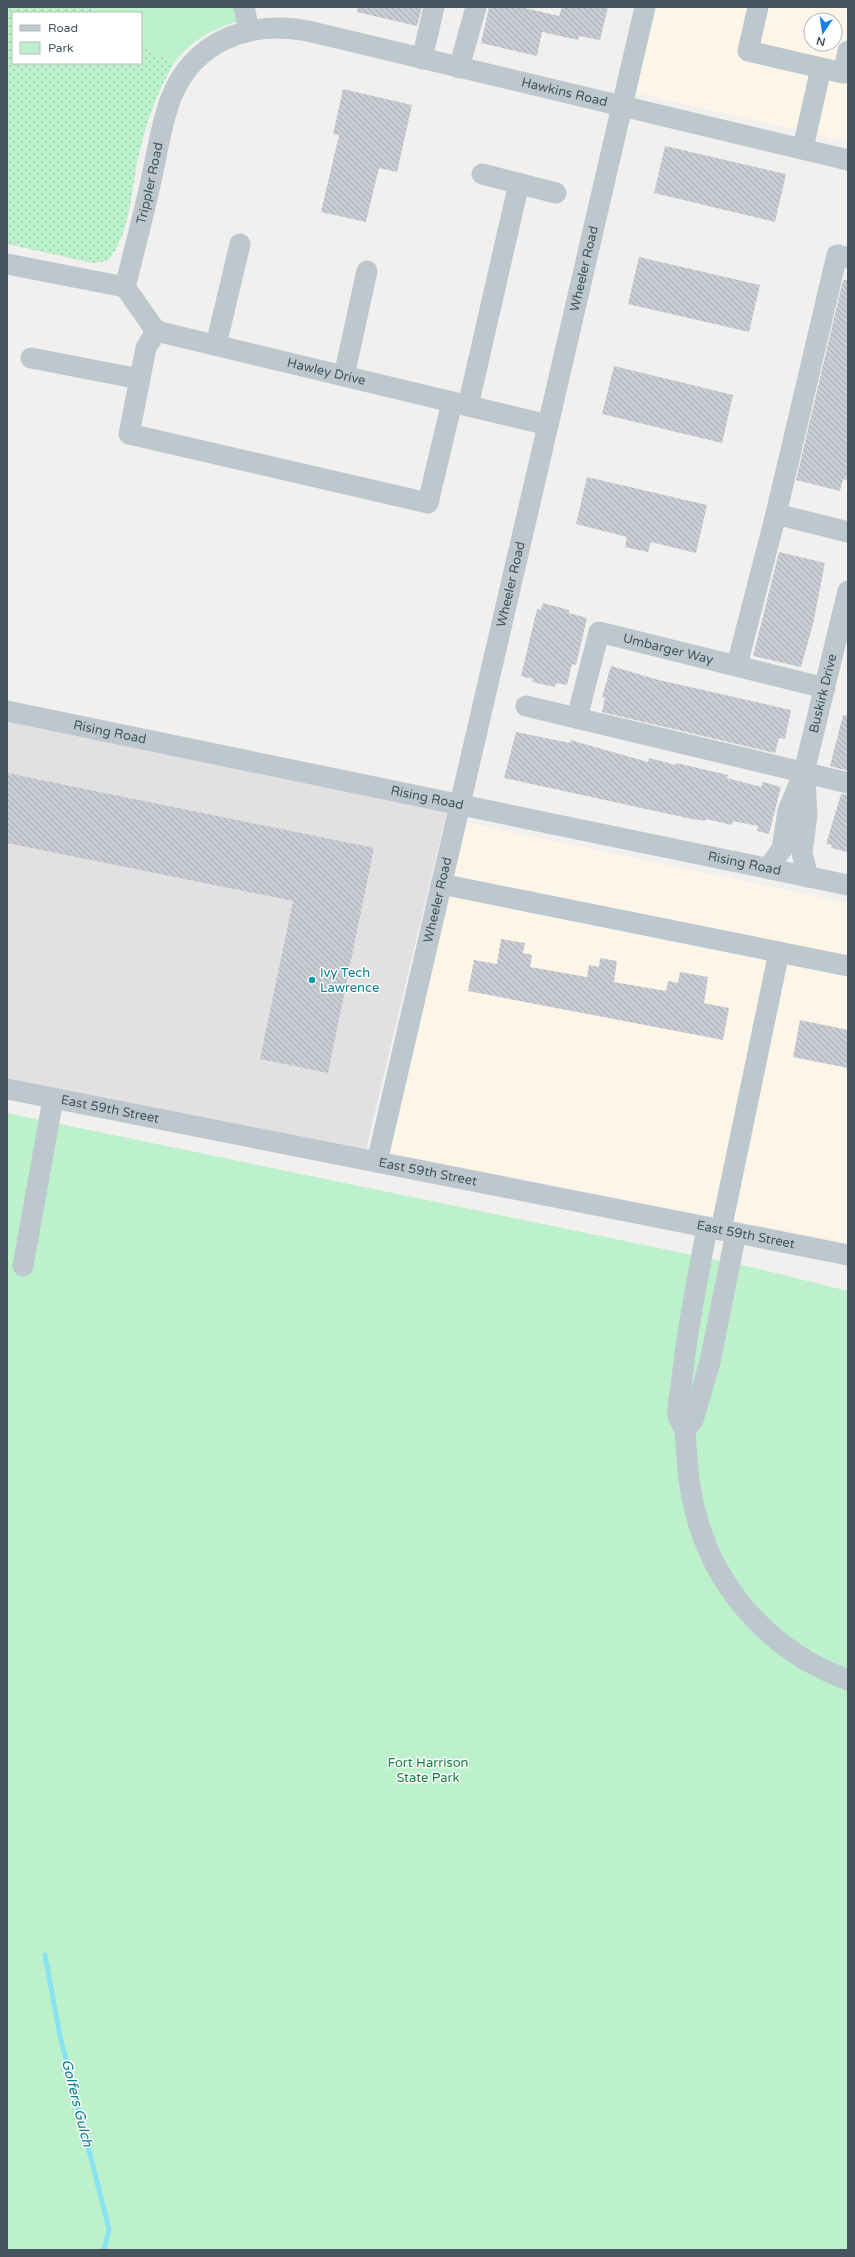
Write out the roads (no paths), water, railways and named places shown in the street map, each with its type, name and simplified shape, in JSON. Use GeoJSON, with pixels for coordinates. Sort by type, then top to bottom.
{"type":"FeatureCollection","features":[{"type":"Feature","properties":{"kind":"street"},"geometry":{"type":"LineString","coordinates":[[244,7],[249,30]]}},
{"type":"Feature","properties":{"kind":"street"},"geometry":{"type":"LineString","coordinates":[[422,59],[434,7]]}},
{"type":"Feature","properties":{"kind":"street"},"geometry":{"type":"LineString","coordinates":[[459,68],[476,7]]}},
{"type":"Feature","properties":{"kind":"street","name":"Wheeler Road"},"geometry":{"type":"LineString","coordinates":[[377,1162],[645,7]]}},
{"type":"Feature","properties":{"kind":"street"},"geometry":{"type":"LineString","coordinates":[[758,7],[748,51],[843,73],[848,51]]}},
{"type":"Feature","properties":{"kind":"street","name":"Trippler Road"},"geometry":{"type":"LineString","coordinates":[[125,287],[165,116],[177,84],[185,71],[213,45],[227,37],[249,30],[281,27]]}},
{"type":"Feature","properties":{"kind":"street","name":"Hawkins Road"},"geometry":{"type":"LineString","coordinates":[[281,27],[308,31],[459,68],[622,104],[848,160]]}},
{"type":"Feature","properties":{"kind":"street"},"geometry":{"type":"LineString","coordinates":[[803,148],[820,68]]}},
{"type":"Feature","properties":{"kind":"street"},"geometry":{"type":"LineString","coordinates":[[482,174],[556,193]]}},
{"type":"Feature","properties":{"kind":"street"},"geometry":{"type":"LineString","coordinates":[[7,264],[125,287],[156,331],[146,348],[129,434],[428,503],[460,404],[519,183]]}},
{"type":"Feature","properties":{"kind":"street"},"geometry":{"type":"LineString","coordinates":[[216,345],[240,244]]}},
{"type":"Feature","properties":{"kind":"street"},"geometry":{"type":"LineString","coordinates":[[737,665],[776,514],[838,255],[848,258]]}},
{"type":"Feature","properties":{"kind":"street"},"geometry":{"type":"LineString","coordinates":[[344,376],[367,271]]}},
{"type":"Feature","properties":{"kind":"street","name":"Hawley Drive"},"geometry":{"type":"LineString","coordinates":[[156,331],[548,425]]}},
{"type":"Feature","properties":{"kind":"street"},"geometry":{"type":"LineString","coordinates":[[31,358],[140,379]]}},
{"type":"Feature","properties":{"kind":"street"},"geometry":{"type":"LineString","coordinates":[[776,514],[848,532]]}},
{"type":"Feature","properties":{"kind":"street","name":"Buskirk Drive"},"geometry":{"type":"LineString","coordinates":[[768,868],[782,849],[788,811],[804,772],[848,591]]}},
{"type":"Feature","properties":{"kind":"street","name":"Umbarger Way"},"geometry":{"type":"LineString","coordinates":[[577,718],[599,632],[825,688]]}},
{"type":"Feature","properties":{"kind":"street"},"geometry":{"type":"LineString","coordinates":[[526,706],[848,782]]}},
{"type":"Feature","properties":{"kind":"street","name":"Rising Road"},"geometry":{"type":"LineString","coordinates":[[7,711],[848,885]]}},
{"type":"Feature","properties":{"kind":"street","name":"Buskirk Drive"},"geometry":{"type":"LineString","coordinates":[[804,772],[807,815],[802,853],[808,877]]}},
{"type":"Feature","properties":{"kind":"street"},"geometry":{"type":"LineString","coordinates":[[441,884],[848,966]]}},
{"type":"Feature","properties":{"kind":"street"},"geometry":{"type":"LineString","coordinates":[[779,952],[722,1230],[685,1354],[678,1416],[685,1431],[686,1464],[695,1511],[713,1561],[731,1592],[760,1626],[781,1643],[809,1662],[848,1680]]}},
{"type":"Feature","properties":{"kind":"street","name":"East 59th Street"},"geometry":{"type":"LineString","coordinates":[[7,1089],[848,1255]]}},
{"type":"Feature","properties":{"kind":"street"},"geometry":{"type":"LineString","coordinates":[[23,1266],[53,1099]]}},
{"type":"Feature","properties":{"kind":"street"},"geometry":{"type":"LineString","coordinates":[[685,1431],[693,1420],[710,1362],[722,1230]]}},
{"type":"Feature","properties":{"kind":"waterway","name":"Golfers Gulch"},"geometry":{"type":"LineString","coordinates":[[45,1955],[60,2036],[109,2229],[104,2250]]}},
{"type":"Feature","properties":{"kind":"place","name":"Ivy Tech Lawrence"},"geometry":{"type":"Point","coordinates":[312,980]}},
{"type":"Feature","properties":{"kind":"park label","name":"Fort Harrison State Park"},"geometry":{"type":"Point","coordinates":[428,1770]}}]}
